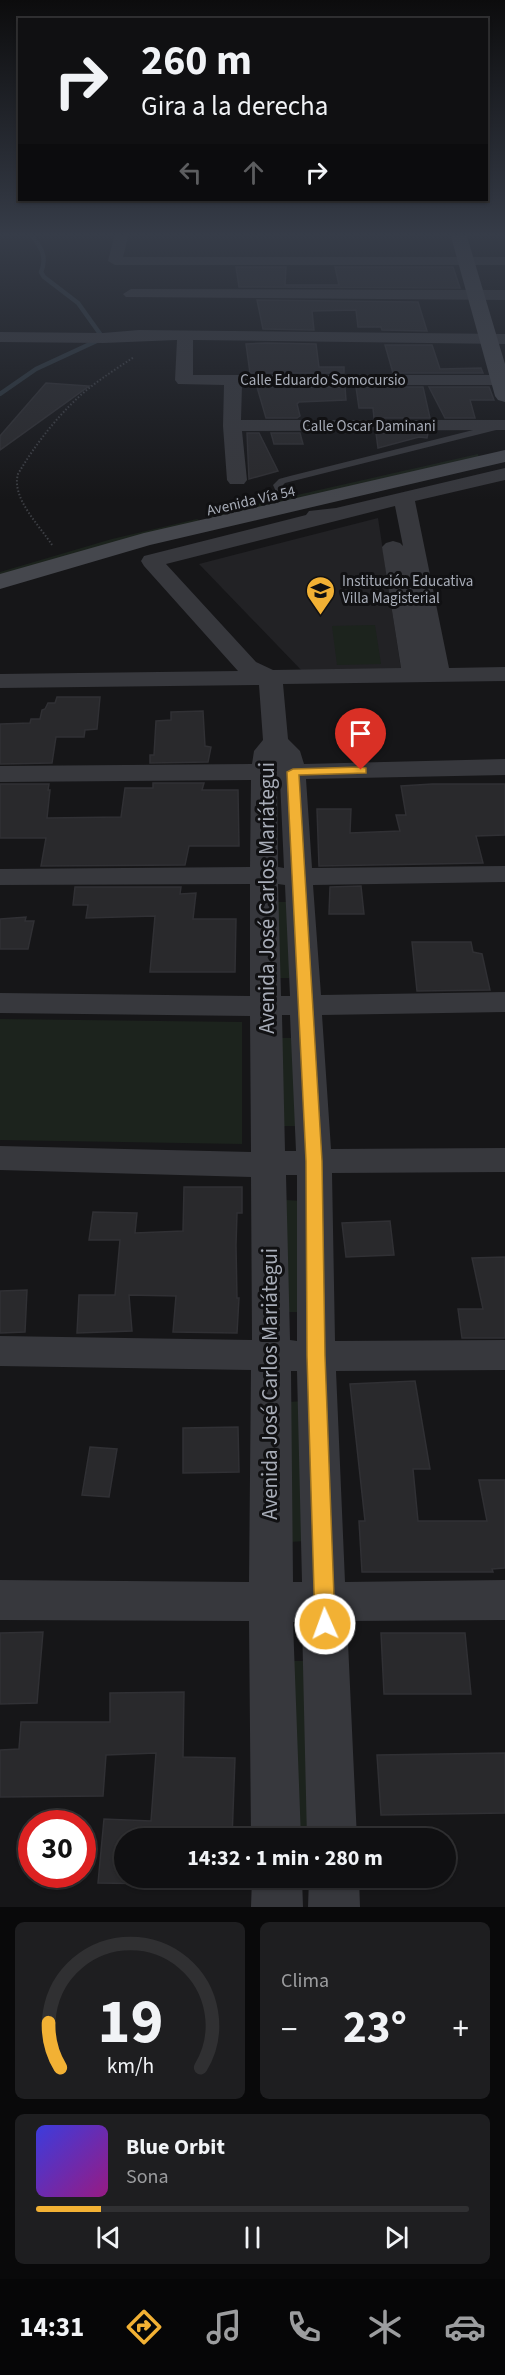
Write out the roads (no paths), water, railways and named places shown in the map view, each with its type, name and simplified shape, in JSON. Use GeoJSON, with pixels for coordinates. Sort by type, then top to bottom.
{"type":"FeatureCollection","features":[{"type":"Feature","properties":{"kind":"main road"},"geometry":{"type":"LineString","coordinates":[[496,335],[504,386]]}},
{"type":"Feature","properties":{"kind":"main road","name":"Avenida Vía 54"},"geometry":{"type":"LineString","coordinates":[[0,582],[283,500],[504,432]]}},
{"type":"Feature","properties":{"kind":"main road","name":"Avenida Vía 54"},"geometry":{"type":"LineString","coordinates":[[0,567],[101,537],[505,456]]}},
{"type":"Feature","properties":{"kind":"street"},"geometry":{"type":"LineString","coordinates":[[139,335],[160,329],[496,335]]}},
{"type":"Feature","properties":{"kind":"street"},"geometry":{"type":"LineString","coordinates":[[0,337],[496,335]]}},
{"type":"Feature","properties":{"kind":"street","name":"Calle Eduardo Somocursio"},"geometry":{"type":"LineString","coordinates":[[186,337],[184,380],[504,386]]}},
{"type":"Feature","properties":{"kind":"street"},"geometry":{"type":"LineString","coordinates":[[233,380],[232,426],[237,480]]}},
{"type":"Feature","properties":{"kind":"street","name":"Calle Oscar Daminani"},"geometry":{"type":"LineString","coordinates":[[232,426],[504,432]]}},
{"type":"Feature","properties":{"kind":"street","name":"Avenida Vía 54"},"geometry":{"type":"LineString","coordinates":[[283,500],[308,515],[336,514],[505,474]]}},
{"type":"Feature","properties":{"kind":"street"},"geometry":{"type":"LineString","coordinates":[[395,500],[438,673]]}},
{"type":"Feature","properties":{"kind":"street"},"geometry":{"type":"LineString","coordinates":[[395,500],[414,674]]}},
{"type":"Feature","properties":{"kind":"street"},"geometry":{"type":"LineString","coordinates":[[270,678],[248,667],[152,561],[336,514]]}},
{"type":"Feature","properties":{"kind":"street"},"geometry":{"type":"LineString","coordinates":[[0,681],[270,678],[438,673],[505,674]]}},
{"type":"Feature","properties":{"kind":"street","name":"Avenida José Carlos Mariátegui"},"geometry":{"type":"LineString","coordinates":[[270,678],[278,762],[280,876],[266,1006],[271,1355],[271,1601],[276,1828]]}},
{"type":"Feature","properties":{"kind":"street"},"geometry":{"type":"LineString","coordinates":[[0,774],[278,762],[505,767]]}},
{"type":"Feature","properties":{"kind":"street"},"geometry":{"type":"LineString","coordinates":[[0,877],[505,874]]}},
{"type":"Feature","properties":{"kind":"street","name":"Avenida José Carlos Mariátegui"},"geometry":{"type":"LineString","coordinates":[[280,876],[305,1004],[314,1161],[316,1356],[332,1828]]}},
{"type":"Feature","properties":{"kind":"street"},"geometry":{"type":"LineString","coordinates":[[0,1003],[266,1006],[505,1002]]}},
{"type":"Feature","properties":{"kind":"street"},"geometry":{"type":"LineString","coordinates":[[0,1158],[268,1165],[314,1161],[505,1160]]}},
{"type":"Feature","properties":{"kind":"street"},"geometry":{"type":"LineString","coordinates":[[0,1352],[316,1356],[505,1355]]}},
{"type":"Feature","properties":{"kind":"street"},"geometry":{"type":"LineString","coordinates":[[0,1600],[325,1602],[505,1600]]}},
{"type":"Feature","properties":{"kind":"street"},"geometry":{"type":"LineString","coordinates":[[276,1888],[277,1907]]}},
{"type":"Feature","properties":{"kind":"street"},"geometry":{"type":"LineString","coordinates":[[334,1888],[334,1907]]}},
{"type":"Feature","properties":{"kind":"waterway"},"geometry":{"type":"LineString","coordinates":[[0,394],[36,369],[103,338],[92,322]]}},
{"type":"Feature","properties":{"kind":"place","name":"Institución Educativa Villa Magisterial"},"geometry":{"type":"Point","coordinates":[321,616]}}]}
